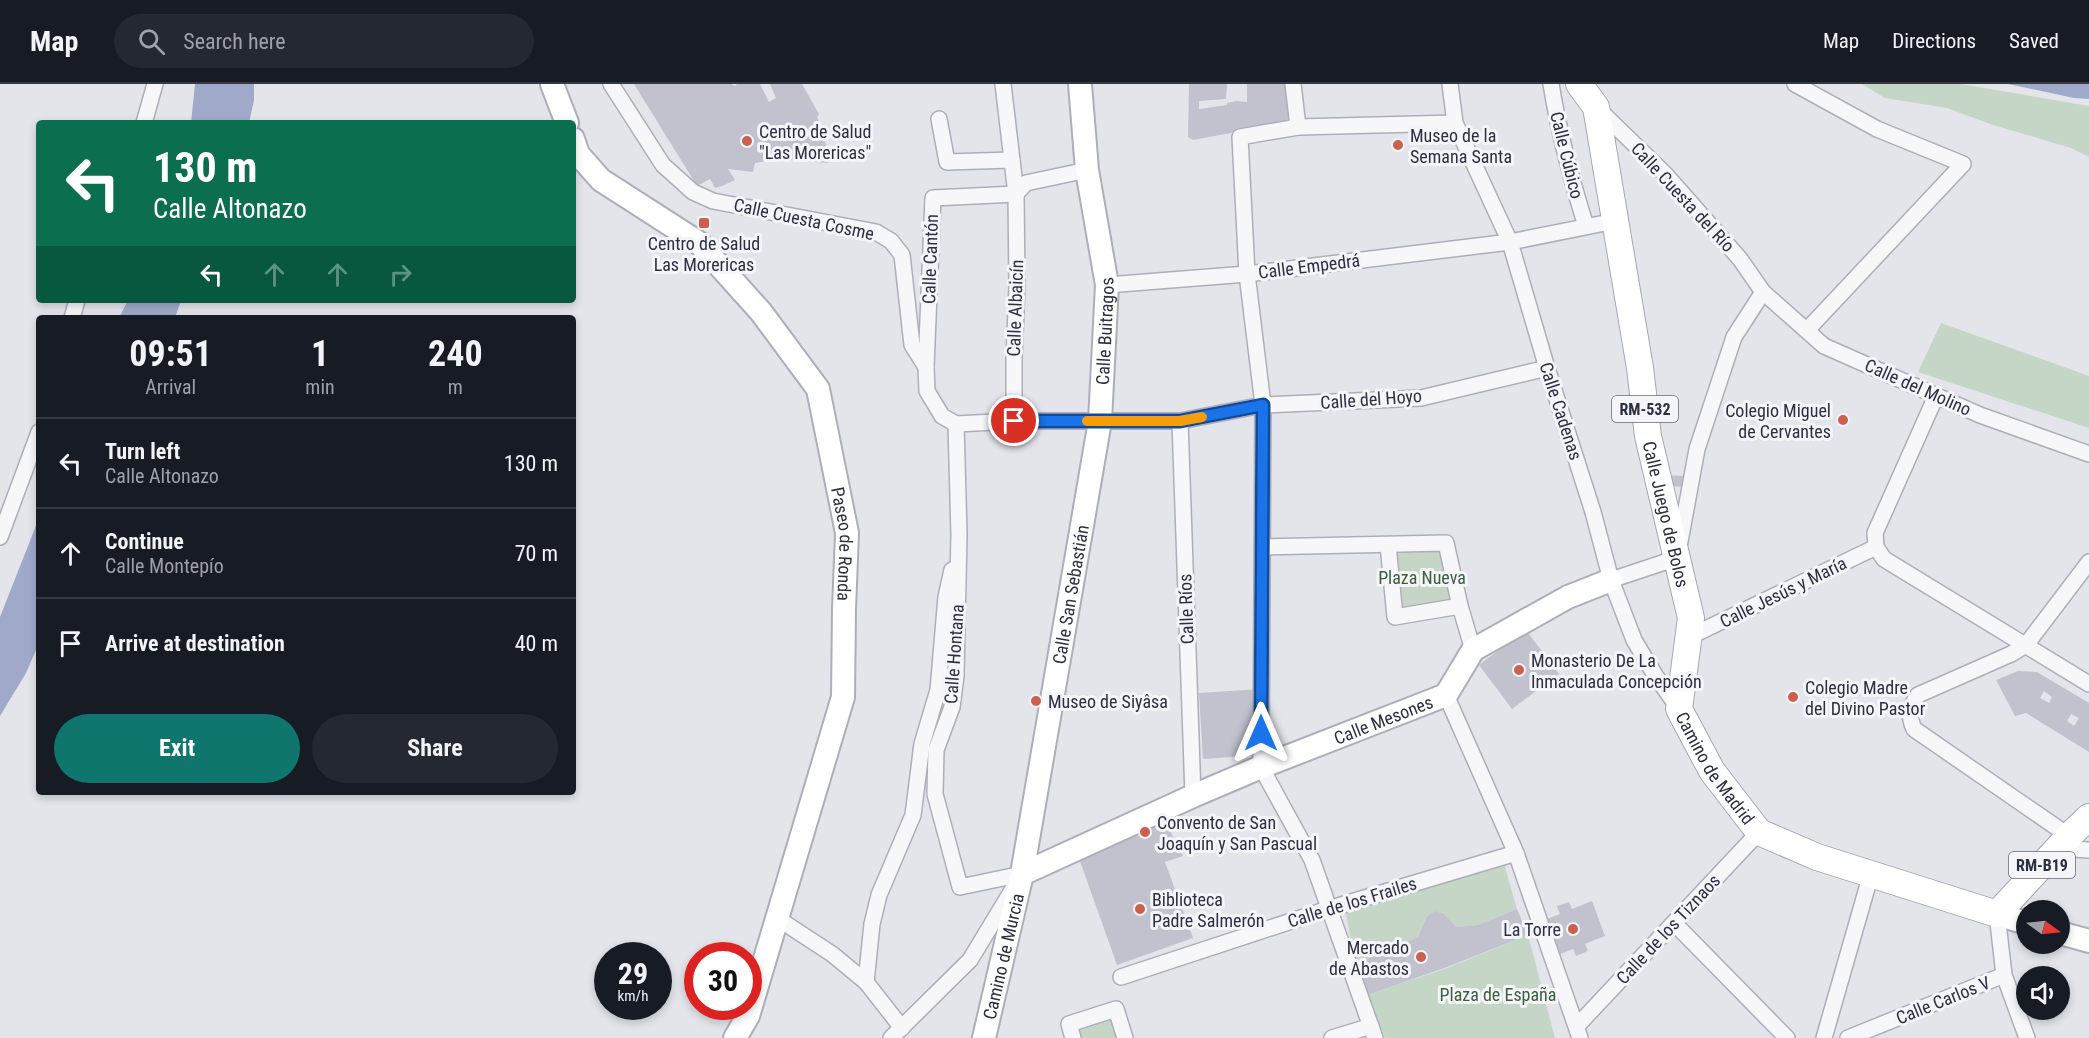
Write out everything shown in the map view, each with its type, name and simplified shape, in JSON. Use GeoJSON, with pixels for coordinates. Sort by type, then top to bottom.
{"type":"FeatureCollection","features":[{"type":"Feature","properties":{"kind":"main road"},"geometry":{"type":"LineString","coordinates":[[552,84],[566,120]]}},
{"type":"Feature","properties":{"kind":"main road","name":"Calle Buitragos"},"geometry":{"type":"LineString","coordinates":[[1080,84],[1087,170],[1107,285],[1100,421]]}},
{"type":"Feature","properties":{"kind":"main road","name":"RM-532"},"geometry":{"type":"LineString","coordinates":[[1579,84],[1596,107]]}},
{"type":"Feature","properties":{"kind":"main road","name":"Calle Juego de Bolos"},"geometry":{"type":"LineString","coordinates":[[1596,107],[1640,368],[1648,436],[1691,618],[1679,709]]}},
{"type":"Feature","properties":{"kind":"main road","name":"Paseo de Ronda"},"geometry":{"type":"LineString","coordinates":[[576,148],[578,154],[602,180],[699,243],[761,312],[818,389],[847,533],[843,697],[748,1016],[735,1038]]}},
{"type":"Feature","properties":{"kind":"main road","name":"Calle San Sebastián"},"geometry":{"type":"LineString","coordinates":[[1022,874],[1100,421]]}},
{"type":"Feature","properties":{"kind":"main road","name":"Calle Mesones"},"geometry":{"type":"LineString","coordinates":[[1022,874],[1261,767],[1446,695],[1473,650],[1568,597],[1611,580]]}},
{"type":"Feature","properties":{"kind":"main road","name":"Camino de Madrid"},"geometry":{"type":"LineString","coordinates":[[1679,709],[1712,771],[1759,832],[1816,857],[2016,920]]}},
{"type":"Feature","properties":{"kind":"main road","name":"RM-B19"},"geometry":{"type":"LineString","coordinates":[[1997,914],[2072,845],[2089,817]]}},
{"type":"Feature","properties":{"kind":"main road","name":"Camino de Murcia"},"geometry":{"type":"LineString","coordinates":[[984,1038],[1022,874]]}},
{"type":"Feature","properties":{"kind":"main road"},"geometry":{"type":"LineString","coordinates":[[2070,936],[2089,941]]}},
{"type":"Feature","properties":{"kind":"street"},"geometry":{"type":"LineString","coordinates":[[145,120],[155,84]]}},
{"type":"Feature","properties":{"kind":"street","name":"Calle Cuesta Cosme"},"geometry":{"type":"LineString","coordinates":[[611,84],[663,165],[693,192],[713,201],[876,232],[891,241],[902,255],[912,345],[926,367],[927,391],[942,416],[956,424]]}},
{"type":"Feature","properties":{"kind":"street","name":"Calle Albaicín"},"geometry":{"type":"LineString","coordinates":[[1003,84],[1016,194],[1017,286],[1014,421]]}},
{"type":"Feature","properties":{"kind":"street"},"geometry":{"type":"LineString","coordinates":[[1293,84],[1298,127]]}},
{"type":"Feature","properties":{"kind":"street","name":"Calle Cadenas"},"geometry":{"type":"LineString","coordinates":[[1450,84],[1455,123],[1510,242],[1593,512],[1611,580]]}},
{"type":"Feature","properties":{"kind":"street","name":"Calle Cúbico"},"geometry":{"type":"LineString","coordinates":[[1551,84],[1570,175],[1586,226]]}},
{"type":"Feature","properties":{"kind":"street"},"geometry":{"type":"LineString","coordinates":[[1796,84],[1877,129],[1963,164],[1807,330]]}},
{"type":"Feature","properties":{"kind":"street","name":"Calle Cuesta del Río"},"geometry":{"type":"LineString","coordinates":[[1596,107],[1666,175],[1740,259],[1763,292]]}},
{"type":"Feature","properties":{"kind":"street"},"geometry":{"type":"LineString","coordinates":[[939,119],[947,162],[1012,160]]}},
{"type":"Feature","properties":{"kind":"street"},"geometry":{"type":"LineString","coordinates":[[1332,1038],[1373,1032],[1312,860],[1261,767],[1263,405],[1247,274],[1240,137],[1298,127],[1455,123]]}},
{"type":"Feature","properties":{"kind":"street"},"geometry":{"type":"LineString","coordinates":[[1016,194],[1026,183],[1087,170]]}},
{"type":"Feature","properties":{"kind":"street","name":"Calle Cantón"},"geometry":{"type":"LineString","coordinates":[[926,367],[933,198],[1016,194]]}},
{"type":"Feature","properties":{"kind":"street","name":"Calle Empedrá"},"geometry":{"type":"LineString","coordinates":[[1107,285],[1247,274],[1510,242],[1615,221]]}},
{"type":"Feature","properties":{"kind":"street"},"geometry":{"type":"LineString","coordinates":[[1611,580],[1677,558],[1701,438],[1734,338],[1763,292]]}},
{"type":"Feature","properties":{"kind":"street","name":"Calle del Molino"},"geometry":{"type":"LineString","coordinates":[[1763,292],[1824,346],[1980,415],[2089,454]]}},
{"type":"Feature","properties":{"kind":"street","name":"Calle del Hoyo"},"geometry":{"type":"LineString","coordinates":[[956,424],[1014,421],[1180,421],[1263,405],[1421,398],[1547,368]]}},
{"type":"Feature","properties":{"kind":"street"},"geometry":{"type":"LineString","coordinates":[[1936,396],[1875,533],[1876,547],[1884,559],[2089,684]]}},
{"type":"Feature","properties":{"kind":"street","name":"Calle Ríos"},"geometry":{"type":"LineString","coordinates":[[1180,421],[1193,796]]}},
{"type":"Feature","properties":{"kind":"street","name":"Calle Hontana"},"geometry":{"type":"LineString","coordinates":[[956,424],[959,534],[956,676],[952,707],[936,750],[935,794],[960,887],[1022,874]]}},
{"type":"Feature","properties":{"kind":"street"},"geometry":{"type":"LineString","coordinates":[[0,537],[36,440]]}},
{"type":"Feature","properties":{"kind":"street"},"geometry":{"type":"LineString","coordinates":[[866,982],[872,924],[879,895],[913,815],[922,744],[938,690],[946,597],[959,534]]}},
{"type":"Feature","properties":{"kind":"street"},"geometry":{"type":"LineString","coordinates":[[1263,547],[1446,543],[1460,606],[1473,650]]}},
{"type":"Feature","properties":{"kind":"street"},"geometry":{"type":"LineString","coordinates":[[1388,544],[1395,617],[1460,606]]}},
{"type":"Feature","properties":{"kind":"street","name":"Calle Jesús y María"},"geometry":{"type":"LineString","coordinates":[[1689,637],[1876,547]]}},
{"type":"Feature","properties":{"kind":"street"},"geometry":{"type":"LineString","coordinates":[[2072,845],[1914,729],[1909,716],[1911,705],[1918,695],[2011,654],[2026,645],[2089,562]]}},
{"type":"Feature","properties":{"kind":"street","name":"Camino de Madrid"},"geometry":{"type":"LineString","coordinates":[[1611,580],[1634,640],[1679,709]]}},
{"type":"Feature","properties":{"kind":"street"},"geometry":{"type":"LineString","coordinates":[[1446,695],[1516,853],[1579,1032]]}},
{"type":"Feature","properties":{"kind":"street","name":"Calle de los Tiznaos"},"geometry":{"type":"LineString","coordinates":[[1579,1032],[1674,923],[1759,832]]}},
{"type":"Feature","properties":{"kind":"street","name":"Calle de los Frailes"},"geometry":{"type":"LineString","coordinates":[[1121,977],[1328,909],[1516,853]]}},
{"type":"Feature","properties":{"kind":"street"},"geometry":{"type":"LineString","coordinates":[[777,918],[832,954],[866,982],[897,1033],[970,960],[1022,874]]}},
{"type":"Feature","properties":{"kind":"street"},"geometry":{"type":"LineString","coordinates":[[1824,1038],[1870,874]]}},
{"type":"Feature","properties":{"kind":"street"},"geometry":{"type":"LineString","coordinates":[[1997,914],[2004,975],[2027,1038]]}},
{"type":"Feature","properties":{"kind":"street"},"geometry":{"type":"LineString","coordinates":[[1674,923],[1787,1038]]}},
{"type":"Feature","properties":{"kind":"street","name":"Calle Carlos V"},"geometry":{"type":"LineString","coordinates":[[1848,1038],[2004,975]]}},
{"type":"Feature","properties":{"kind":"street"},"geometry":{"type":"LineString","coordinates":[[1073,1038],[1069,1024],[1116,1009],[1125,1038]]}},
{"type":"Feature","properties":{"kind":"green space"},"geometry":{"type":"Polygon","coordinates":[[[1862,84],[1961,84],[2089,106],[2089,157],[2071,148],[1993,125],[1947,108],[1885,98],[1862,84]]]}},
{"type":"Feature","properties":{"kind":"green space"},"geometry":{"type":"Polygon","coordinates":[[[1941,323],[2089,376],[2089,428],[1918,372],[1941,323]]]}},
{"type":"Feature","properties":{"kind":"green space","name":"Plaza Nueva"},"geometry":{"type":"Polygon","coordinates":[[[1446,543],[1460,606],[1395,617],[1388,545],[1446,543]]]}},
{"type":"Feature","properties":{"kind":"green space"},"geometry":{"type":"Polygon","coordinates":[[[1502,857],[1517,909],[1478,925],[1457,927],[1443,913],[1435,911],[1427,916],[1418,937],[1356,964],[1345,910],[1502,857]]]}},
{"type":"Feature","properties":{"kind":"green space","name":"Plaza de España"},"geometry":{"type":"Polygon","coordinates":[[[1528,935],[1555,1038],[1385,1038],[1368,995],[1447,968],[1528,935]]]}},
{"type":"Feature","properties":{"kind":"green space"},"geometry":{"type":"Polygon","coordinates":[[[1116,1009],[1125,1038],[1073,1038],[1069,1024],[1116,1009]]]}},
{"type":"Feature","properties":{"kind":"water"},"geometry":{"type":"Polygon","coordinates":[[[195,84],[254,84],[254,100],[250,120],[191,120],[195,84]]]}},
{"type":"Feature","properties":{"kind":"water"},"geometry":{"type":"Polygon","coordinates":[[[2008,84],[2089,84],[2089,99],[2074,98],[2008,84]]]}},
{"type":"Feature","properties":{"kind":"water"},"geometry":{"type":"Polygon","coordinates":[[[126,303],[180,303],[176,315],[120,315],[126,303]]]}},
{"type":"Feature","properties":{"kind":"water"},"geometry":{"type":"Polygon","coordinates":[[[36,526],[36,650],[26,673],[0,716],[0,617],[36,526]]]}},
{"type":"Feature","properties":{"kind":"building","name":"Centro de Salud \"Las Morericas\""},"geometry":{"type":"Polygon","coordinates":[[[634,84],[731,84],[735,86],[737,84],[760,84],[769,102],[776,98],[770,84],[802,84],[819,114],[817,117],[825,134],[822,135],[827,147],[828,163],[779,159],[755,163],[753,172],[728,169],[735,180],[722,186],[715,188],[710,179],[697,186],[634,84]]]}},
{"type":"Feature","properties":{"kind":"building"},"geometry":{"type":"Polygon","coordinates":[[[1189,84],[1227,84],[1226,99],[1199,101],[1199,109],[1227,105],[1227,103],[1236,101],[1247,102],[1247,84],[1289,84],[1291,119],[1289,122],[1193,140],[1188,137],[1189,84]]]}},
{"type":"Feature","properties":{"kind":"building"},"geometry":{"type":"Polygon","coordinates":[[[1663,475],[1685,476],[1685,487],[1665,486],[1663,475]]]}},
{"type":"Feature","properties":{"kind":"building","name":"Monasterio De La Inmaculada Concepción"},"geometry":{"type":"Polygon","coordinates":[[[1526,630],[1559,674],[1512,709],[1479,665],[1526,630]]]}},
{"type":"Feature","properties":{"kind":"building"},"geometry":{"type":"Polygon","coordinates":[[[2018,671],[2037,672],[2089,703],[2089,752],[2026,713],[2015,716],[1996,680],[2018,671]],[[2044,691],[2040,698],[2049,703],[2052,697],[2044,691]],[[2071,714],[2067,721],[2074,726],[2079,718],[2071,714]]]}},
{"type":"Feature","properties":{"kind":"building"},"geometry":{"type":"Polygon","coordinates":[[[1262,689],[1261,755],[1203,759],[1199,693],[1262,689]]]}},
{"type":"Feature","properties":{"kind":"building","name":"Biblioteca Padre Salmerón"},"geometry":{"type":"Polygon","coordinates":[[[1162,815],[1183,856],[1165,862],[1193,938],[1117,965],[1076,850],[1162,815]]]}},
{"type":"Feature","properties":{"kind":"building","name":"La Torre"},"geometry":{"type":"Polygon","coordinates":[[[1592,901],[1605,936],[1585,944],[1588,951],[1576,956],[1573,949],[1555,956],[1542,921],[1560,914],[1557,906],[1569,902],[1572,909],[1592,901]]]}},
{"type":"Feature","properties":{"kind":"building","name":"Mercado de Abastos"},"geometry":{"type":"Polygon","coordinates":[[[1517,909],[1528,935],[1368,995],[1356,964],[1418,937],[1427,916],[1435,911],[1443,913],[1457,927],[1478,925],[1517,909]]]}},
{"type":"Feature","properties":{"kind":"slow traffic"},"geometry":{"type":"LineString","coordinates":[[1087,421],[1180,421],[1202,417]]}},
{"type":"Feature","properties":{"kind":"place","name":"Centro de Salud \"Las Morericas\""},"geometry":{"type":"Point","coordinates":[747,141]}},
{"type":"Feature","properties":{"kind":"place","name":"Museo de la Semana Santa"},"geometry":{"type":"Point","coordinates":[1398,145]}},
{"type":"Feature","properties":{"kind":"place","name":"Centro de Salud Las Morericas"},"geometry":{"type":"Point","coordinates":[704,223]}},
{"type":"Feature","properties":{"kind":"place","name":"Colegio Miguel de Cervantes"},"geometry":{"type":"Point","coordinates":[1843,420]}},
{"type":"Feature","properties":{"kind":"place","name":"Monasterio De La Inmaculada Concepción"},"geometry":{"type":"Point","coordinates":[1519,670]}},
{"type":"Feature","properties":{"kind":"place","name":"Colegio Madre del Divino Pastor"},"geometry":{"type":"Point","coordinates":[1793,697]}},
{"type":"Feature","properties":{"kind":"place","name":"Museo de Siyâsa"},"geometry":{"type":"Point","coordinates":[1036,701]}},
{"type":"Feature","properties":{"kind":"place","name":"Convento de San Joaquín y San Pascual"},"geometry":{"type":"Point","coordinates":[1145,832]}},
{"type":"Feature","properties":{"kind":"place","name":"Biblioteca Padre Salmerón"},"geometry":{"type":"Point","coordinates":[1140,909]}},
{"type":"Feature","properties":{"kind":"place","name":"La Torre"},"geometry":{"type":"Point","coordinates":[1573,929]}},
{"type":"Feature","properties":{"kind":"place","name":"Mercado de Abastos"},"geometry":{"type":"Point","coordinates":[1421,957]}},
{"type":"Feature","properties":{"kind":"route"},"geometry":{"type":"LineString","coordinates":[[1014,421],[1180,421],[1263,405],[1261,733]]}}]}
